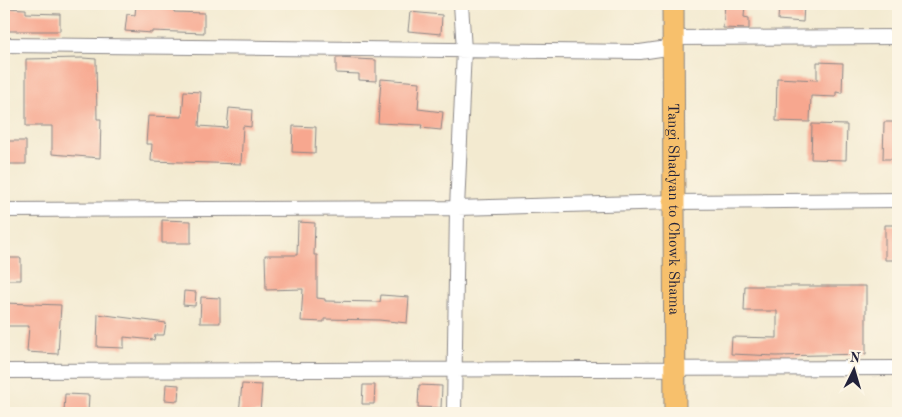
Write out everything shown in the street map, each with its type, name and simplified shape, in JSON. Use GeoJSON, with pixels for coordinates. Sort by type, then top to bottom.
{"type":"FeatureCollection","features":[{"type":"Feature","properties":{"kind":"main road","name":"Tangi Shadyan to Chowk Shama"},"geometry":{"type":"LineString","coordinates":[[674,4],[675,413]]}},
{"type":"Feature","properties":{"kind":"street"},"geometry":{"type":"LineString","coordinates":[[454,413],[453,371],[457,208],[464,50],[461,4]]}},
{"type":"Feature","properties":{"kind":"street"},"geometry":{"type":"LineString","coordinates":[[4,45],[640,52],[673,42],[898,37]]}},
{"type":"Feature","properties":{"kind":"street"},"geometry":{"type":"LineString","coordinates":[[4,210],[457,208],[675,202],[898,200]]}},
{"type":"Feature","properties":{"kind":"street"},"geometry":{"type":"LineString","coordinates":[[4,371],[453,371],[898,368]]}},
{"type":"Feature","properties":{"kind":"building"},"geometry":{"type":"Polygon","coordinates":[[[162,4],[174,4],[174,12],[204,13],[204,33],[125,31],[127,14],[135,15],[136,5],[162,7],[162,4]]]}},
{"type":"Feature","properties":{"kind":"building"},"geometry":{"type":"Polygon","coordinates":[[[725,4],[745,4],[744,17],[749,18],[749,29],[723,28],[725,4]]]}},
{"type":"Feature","properties":{"kind":"building"},"geometry":{"type":"Polygon","coordinates":[[[779,4],[804,4],[803,22],[778,20],[779,4]]]}},
{"type":"Feature","properties":{"kind":"building"},"geometry":{"type":"Polygon","coordinates":[[[4,8],[26,9],[26,13],[60,14],[60,31],[4,31],[4,8]]]}},
{"type":"Feature","properties":{"kind":"building"},"geometry":{"type":"Polygon","coordinates":[[[410,12],[442,15],[441,34],[408,31],[410,12]]]}},
{"type":"Feature","properties":{"kind":"building"},"geometry":{"type":"Polygon","coordinates":[[[336,58],[376,60],[376,81],[359,80],[359,74],[336,73],[336,58]]]}},
{"type":"Feature","properties":{"kind":"building"},"geometry":{"type":"Polygon","coordinates":[[[26,59],[96,59],[97,119],[101,119],[100,158],[52,154],[52,126],[26,126],[26,59]]]}},
{"type":"Feature","properties":{"kind":"building"},"geometry":{"type":"Polygon","coordinates":[[[817,62],[843,63],[842,93],[836,92],[836,97],[811,96],[810,122],[776,121],[777,78],[817,80],[817,62]]]}},
{"type":"Feature","properties":{"kind":"building"},"geometry":{"type":"Polygon","coordinates":[[[381,79],[420,82],[418,109],[443,112],[441,130],[421,128],[422,125],[378,123],[381,79]]]}},
{"type":"Feature","properties":{"kind":"building"},"geometry":{"type":"Polygon","coordinates":[[[184,91],[201,92],[199,126],[227,128],[229,108],[252,110],[251,127],[243,126],[241,164],[151,161],[152,144],[146,144],[148,116],[182,117],[184,91]]]}},
{"type":"Feature","properties":{"kind":"building"},"geometry":{"type":"Polygon","coordinates":[[[884,122],[898,122],[898,159],[883,159],[884,122]]]}},
{"type":"Feature","properties":{"kind":"building"},"geometry":{"type":"Polygon","coordinates":[[[812,124],[847,125],[846,160],[811,159],[812,124]]]}},
{"type":"Feature","properties":{"kind":"building"},"geometry":{"type":"Polygon","coordinates":[[[293,126],[316,127],[315,153],[292,152],[293,126]]]}},
{"type":"Feature","properties":{"kind":"building"},"geometry":{"type":"Polygon","coordinates":[[[5,141],[26,141],[26,164],[5,164],[5,141]]]}},
{"type":"Feature","properties":{"kind":"building"},"geometry":{"type":"Polygon","coordinates":[[[162,220],[191,221],[191,243],[162,243],[162,220]]]}},
{"type":"Feature","properties":{"kind":"building"},"geometry":{"type":"Polygon","coordinates":[[[298,222],[315,223],[314,255],[317,255],[317,298],[325,299],[325,301],[380,302],[381,295],[409,297],[407,323],[379,320],[324,319],[324,322],[301,321],[303,289],[266,290],[265,255],[297,255],[298,222]]]}},
{"type":"Feature","properties":{"kind":"building"},"geometry":{"type":"Polygon","coordinates":[[[885,225],[898,225],[898,260],[885,260],[885,225]]]}},
{"type":"Feature","properties":{"kind":"building"},"geometry":{"type":"Polygon","coordinates":[[[4,258],[21,258],[21,280],[4,280],[4,258]]]}},
{"type":"Feature","properties":{"kind":"building"},"geometry":{"type":"Polygon","coordinates":[[[745,286],[866,286],[866,354],[776,356],[731,354],[732,337],[777,338],[777,311],[744,311],[745,286]]]}},
{"type":"Feature","properties":{"kind":"building"},"geometry":{"type":"Polygon","coordinates":[[[184,291],[196,292],[195,306],[183,305],[184,291]]]}},
{"type":"Feature","properties":{"kind":"building"},"geometry":{"type":"Polygon","coordinates":[[[201,297],[220,298],[220,323],[200,323],[201,297]]]}},
{"type":"Feature","properties":{"kind":"building"},"geometry":{"type":"Polygon","coordinates":[[[4,303],[61,305],[58,354],[27,352],[29,326],[4,326],[4,303]]]}},
{"type":"Feature","properties":{"kind":"building"},"geometry":{"type":"Polygon","coordinates":[[[98,314],[166,323],[164,335],[155,335],[154,340],[124,337],[124,348],[97,347],[98,314]]]}},
{"type":"Feature","properties":{"kind":"building"},"geometry":{"type":"Polygon","coordinates":[[[166,384],[179,385],[178,401],[165,400],[166,384]]]}},
{"type":"Feature","properties":{"kind":"building"},"geometry":{"type":"Polygon","coordinates":[[[242,384],[262,385],[260,413],[239,413],[242,384]]]}},
{"type":"Feature","properties":{"kind":"building"},"geometry":{"type":"Polygon","coordinates":[[[363,385],[375,385],[374,404],[362,404],[363,385]]]}},
{"type":"Feature","properties":{"kind":"building"},"geometry":{"type":"Polygon","coordinates":[[[419,385],[442,386],[441,408],[418,407],[419,385]]]}},
{"type":"Feature","properties":{"kind":"building"},"geometry":{"type":"Polygon","coordinates":[[[65,394],[89,395],[88,413],[64,413],[65,394]]]}}]}
